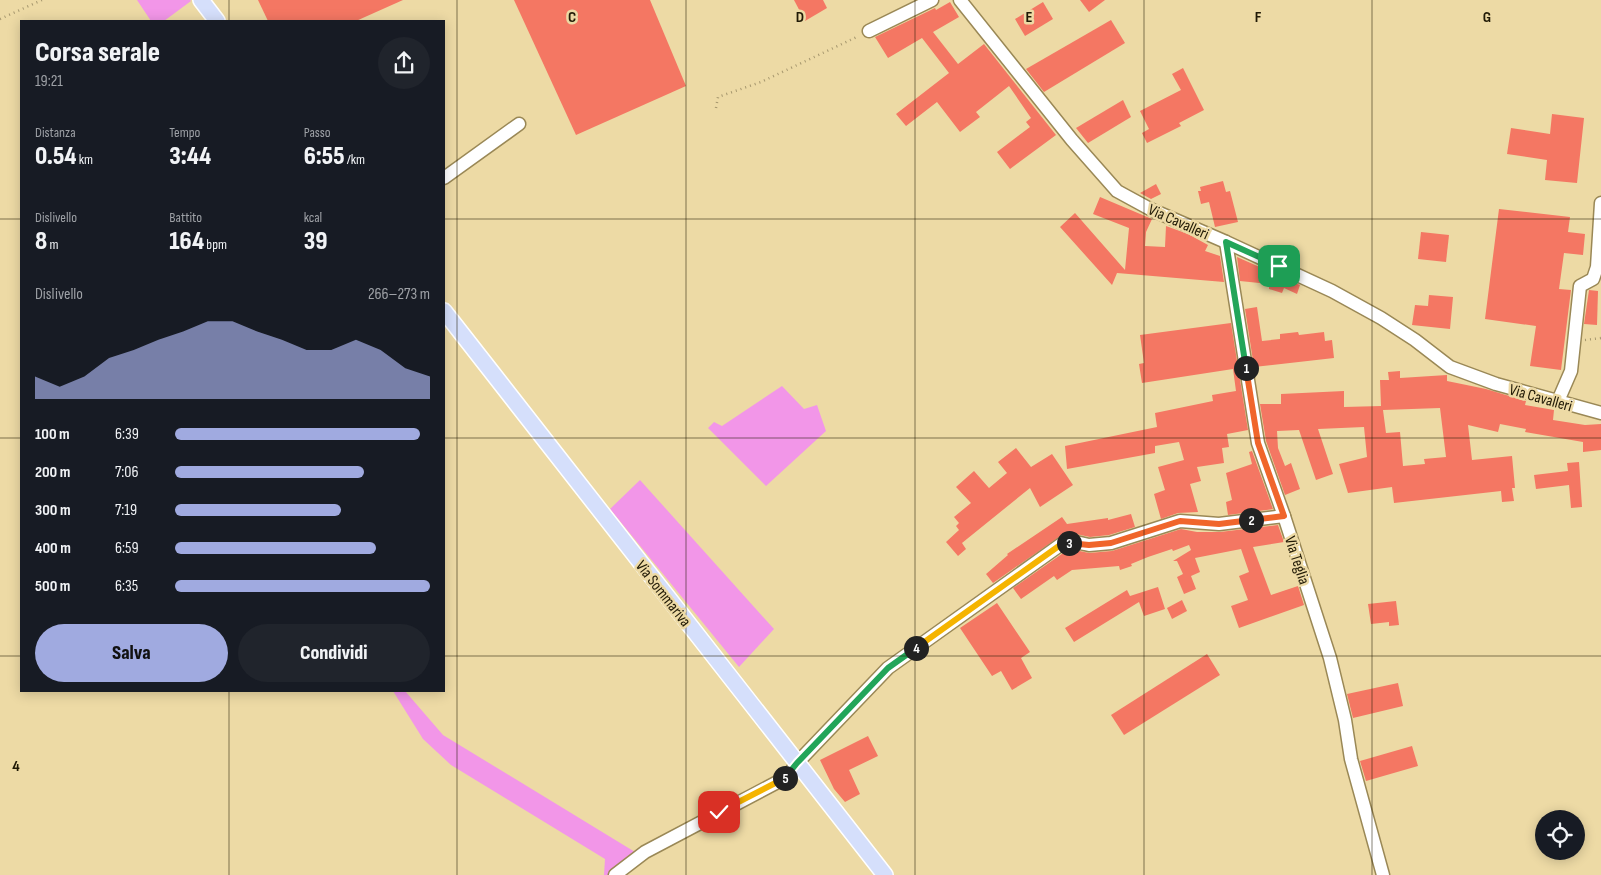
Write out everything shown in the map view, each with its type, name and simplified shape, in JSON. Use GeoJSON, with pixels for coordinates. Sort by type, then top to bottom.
{"type":"FeatureCollection","features":[{"type":"Feature","properties":{"kind":"main road"},"geometry":{"type":"LineString","coordinates":[[200,0],[216,20]]}},
{"type":"Feature","properties":{"kind":"main road","name":"Via Sommariva"},"geometry":{"type":"LineString","coordinates":[[445,312],[885,875]]}},
{"type":"Feature","properties":{"kind":"street"},"geometry":{"type":"LineString","coordinates":[[869,31],[932,0]]}},
{"type":"Feature","properties":{"kind":"street","name":"Via Cavalleri"},"geometry":{"type":"LineString","coordinates":[[960,0],[1072,140],[1118,191],[1150,209],[1332,291],[1415,340],[1450,367],[1496,384],[1601,413]]}},
{"type":"Feature","properties":{"kind":"street"},"geometry":{"type":"LineString","coordinates":[[445,177],[519,124]]}},
{"type":"Feature","properties":{"kind":"street"},"geometry":{"type":"LineString","coordinates":[[1558,401],[1571,371],[1580,286],[1593,280],[1597,267],[1601,203]]}},
{"type":"Feature","properties":{"kind":"street","name":"Via Teglia"},"geometry":{"type":"LineString","coordinates":[[1226,242],[1258,443],[1284,516],[1337,684],[1351,759],[1383,875]]}},
{"type":"Feature","properties":{"kind":"street"},"geometry":{"type":"LineString","coordinates":[[615,875],[645,852],[787,777],[797,763],[888,668],[1063,543],[1076,542],[1089,545],[1111,543],[1180,521],[1219,524],[1284,516]]}},
{"type":"Feature","properties":{"kind":"path"},"geometry":{"type":"LineString","coordinates":[[0,19],[42,0]]}},
{"type":"Feature","properties":{"kind":"path"},"geometry":{"type":"LineString","coordinates":[[716,108],[718,97],[762,82],[869,31]]}},
{"type":"Feature","properties":{"kind":"shaded area"},"geometry":{"type":"Polygon","coordinates":[[[137,0],[191,1],[165,20],[150,20],[137,0]]]}},
{"type":"Feature","properties":{"kind":"shaded area"},"geometry":{"type":"Polygon","coordinates":[[[782,386],[804,409],[817,405],[826,431],[766,486],[708,428],[714,422],[722,426],[782,386]]]}},
{"type":"Feature","properties":{"kind":"shaded area"},"geometry":{"type":"Polygon","coordinates":[[[640,480],[774,629],[739,667],[610,509],[640,480]]]}},
{"type":"Feature","properties":{"kind":"shaded area"},"geometry":{"type":"Polygon","coordinates":[[[394,692],[406,692],[443,735],[635,852],[612,875],[604,875],[605,859],[451,765],[423,739],[394,692]]]}},
{"type":"Feature","properties":{"kind":"building"},"geometry":{"type":"Polygon","coordinates":[[[258,0],[403,0],[358,20],[268,20],[258,0]]]}},
{"type":"Feature","properties":{"kind":"building"},"geometry":{"type":"Polygon","coordinates":[[[514,0],[650,0],[686,86],[576,135],[514,0]]]}},
{"type":"Feature","properties":{"kind":"building"},"geometry":{"type":"Polygon","coordinates":[[[794,0],[823,0],[827,8],[805,21],[794,0]]]}},
{"type":"Feature","properties":{"kind":"building"},"geometry":{"type":"Polygon","coordinates":[[[1080,0],[1105,0],[1089,12],[1080,0]]]}},
{"type":"Feature","properties":{"kind":"building"},"geometry":{"type":"Polygon","coordinates":[[[950,2],[959,17],[933,32],[958,64],[984,44],[1056,135],[1010,169],[997,152],[1030,127],[1026,122],[1031,118],[1009,86],[976,112],[980,117],[960,132],[937,102],[906,126],[896,114],[949,73],[922,38],[888,58],[875,37],[950,2]]]}},
{"type":"Feature","properties":{"kind":"building"},"geometry":{"type":"Polygon","coordinates":[[[1043,2],[1053,19],[1025,36],[1015,19],[1043,2]]]}},
{"type":"Feature","properties":{"kind":"building"},"geometry":{"type":"Polygon","coordinates":[[[1111,20],[1125,43],[1044,92],[1026,69],[1111,20]]]}},
{"type":"Feature","properties":{"kind":"building"},"geometry":{"type":"Polygon","coordinates":[[[1183,68],[1204,110],[1179,123],[1181,126],[1147,143],[1142,133],[1149,129],[1140,111],[1181,90],[1172,74],[1183,68]]]}},
{"type":"Feature","properties":{"kind":"building"},"geometry":{"type":"Polygon","coordinates":[[[1123,100],[1131,117],[1088,143],[1076,128],[1123,100]]]}},
{"type":"Feature","properties":{"kind":"building"},"geometry":{"type":"Polygon","coordinates":[[[1552,114],[1584,118],[1577,183],[1545,180],[1547,160],[1507,154],[1511,128],[1550,134],[1552,114]]]}},
{"type":"Feature","properties":{"kind":"building"},"geometry":{"type":"Polygon","coordinates":[[[1223,181],[1226,192],[1230,191],[1238,222],[1215,227],[1209,202],[1201,204],[1198,191],[1201,191],[1200,187],[1223,181]]]}},
{"type":"Feature","properties":{"kind":"building"},"geometry":{"type":"Polygon","coordinates":[[[1156,184],[1161,194],[1151,199],[1140,193],[1156,184]]]}},
{"type":"Feature","properties":{"kind":"building"},"geometry":{"type":"Polygon","coordinates":[[[1100,197],[1152,219],[1146,232],[1145,246],[1165,247],[1166,226],[1188,234],[1208,245],[1205,251],[1220,256],[1224,282],[1117,273],[1112,285],[1060,227],[1075,213],[1125,270],[1129,228],[1093,214],[1100,197]]]}},
{"type":"Feature","properties":{"kind":"building"},"geometry":{"type":"Polygon","coordinates":[[[1499,209],[1570,217],[1568,232],[1585,234],[1583,255],[1564,253],[1559,289],[1571,290],[1561,370],[1530,366],[1536,326],[1485,319],[1499,209]]]}},
{"type":"Feature","properties":{"kind":"building"},"geometry":{"type":"Polygon","coordinates":[[[1421,232],[1449,235],[1446,262],[1418,259],[1421,232]]]}},
{"type":"Feature","properties":{"kind":"building"},"geometry":{"type":"Polygon","coordinates":[[[1237,257],[1300,285],[1297,294],[1284,288],[1282,293],[1269,289],[1269,284],[1240,281],[1237,257]]]}},
{"type":"Feature","properties":{"kind":"building"},"geometry":{"type":"Polygon","coordinates":[[[1589,290],[1598,291],[1597,325],[1584,324],[1589,290]]]}},
{"type":"Feature","properties":{"kind":"building"},"geometry":{"type":"Polygon","coordinates":[[[1429,295],[1453,297],[1450,329],[1412,325],[1415,305],[1428,306],[1429,295]]]}},
{"type":"Feature","properties":{"kind":"building"},"geometry":{"type":"Polygon","coordinates":[[[1257,307],[1262,341],[1280,339],[1280,334],[1298,332],[1299,335],[1324,332],[1325,341],[1332,340],[1334,358],[1254,367],[1245,309],[1257,307]]]}},
{"type":"Feature","properties":{"kind":"building"},"geometry":{"type":"Polygon","coordinates":[[[1231,323],[1248,430],[1227,434],[1229,447],[1222,448],[1224,463],[1197,467],[1201,481],[1190,484],[1198,512],[1178,513],[1161,519],[1154,494],[1165,490],[1158,467],[1184,460],[1179,442],[1155,446],[1155,453],[1067,469],[1065,446],[1157,427],[1155,413],[1213,401],[1212,395],[1236,391],[1233,369],[1142,383],[1139,364],[1144,363],[1140,335],[1231,323]]]}},
{"type":"Feature","properties":{"kind":"building"},"geometry":{"type":"Polygon","coordinates":[[[1400,371],[1400,378],[1447,375],[1447,381],[1486,389],[1526,401],[1525,405],[1554,410],[1553,420],[1585,425],[1601,424],[1601,450],[1583,452],[1583,442],[1525,432],[1526,429],[1500,424],[1498,432],[1468,425],[1472,460],[1512,456],[1515,488],[1512,488],[1514,501],[1502,502],[1501,491],[1394,503],[1392,487],[1348,493],[1339,464],[1367,457],[1364,427],[1318,429],[1333,474],[1316,480],[1299,430],[1277,431],[1278,448],[1285,466],[1291,463],[1300,489],[1285,495],[1266,441],[1260,404],[1281,404],[1281,394],[1344,391],[1344,407],[1381,406],[1380,380],[1389,380],[1388,372],[1400,371]],[[1440,408],[1383,410],[1386,433],[1400,432],[1403,466],[1425,464],[1424,459],[1446,457],[1440,408]]]}},
{"type":"Feature","properties":{"kind":"building"},"geometry":{"type":"Polygon","coordinates":[[[1016,448],[1031,467],[1052,454],[1073,485],[1040,507],[1030,488],[962,543],[966,549],[958,556],[946,542],[959,530],[956,526],[959,523],[954,517],[971,503],[956,487],[974,471],[989,488],[1007,473],[998,462],[1016,448]]]}},
{"type":"Feature","properties":{"kind":"building"},"geometry":{"type":"Polygon","coordinates":[[[1252,451],[1273,509],[1228,515],[1226,502],[1232,500],[1226,473],[1252,464],[1249,452],[1252,451]]]}},
{"type":"Feature","properties":{"kind":"building"},"geometry":{"type":"Polygon","coordinates":[[[1579,462],[1582,507],[1571,508],[1569,485],[1536,489],[1534,475],[1568,471],[1567,463],[1579,462]]]}},
{"type":"Feature","properties":{"kind":"building"},"geometry":{"type":"Polygon","coordinates":[[[1131,514],[1135,527],[1109,535],[1090,537],[1076,534],[1062,535],[993,583],[986,574],[1007,554],[1062,517],[1067,524],[1108,518],[1108,520],[1131,514]]]}},
{"type":"Feature","properties":{"kind":"building"},"geometry":{"type":"Polygon","coordinates":[[[1278,525],[1284,542],[1253,547],[1271,595],[1298,586],[1304,605],[1239,628],[1231,606],[1248,600],[1239,576],[1249,572],[1241,549],[1195,558],[1200,572],[1191,576],[1196,589],[1184,594],[1177,577],[1183,574],[1177,561],[1173,561],[1191,550],[1189,545],[1148,557],[1120,570],[1119,566],[1072,570],[1057,580],[1054,576],[1021,599],[1013,588],[1066,551],[1075,550],[1089,553],[1112,551],[1181,529],[1197,532],[1220,532],[1278,525]]]}},
{"type":"Feature","properties":{"kind":"building"},"geometry":{"type":"Polygon","coordinates":[[[1158,587],[1165,609],[1144,616],[1139,602],[1074,642],[1065,628],[1127,590],[1130,596],[1158,587]]]}},
{"type":"Feature","properties":{"kind":"building"},"geometry":{"type":"Polygon","coordinates":[[[1182,600],[1187,611],[1172,619],[1167,608],[1182,600]]]}},
{"type":"Feature","properties":{"kind":"building"},"geometry":{"type":"Polygon","coordinates":[[[1396,601],[1399,625],[1389,626],[1389,622],[1371,624],[1368,604],[1396,601]]]}},
{"type":"Feature","properties":{"kind":"building"},"geometry":{"type":"Polygon","coordinates":[[[997,603],[1030,652],[1021,658],[1032,678],[1012,690],[1001,671],[992,676],[960,628],[997,603]]]}},
{"type":"Feature","properties":{"kind":"building"},"geometry":{"type":"Polygon","coordinates":[[[1207,654],[1220,675],[1124,735],[1111,715],[1207,654]]]}},
{"type":"Feature","properties":{"kind":"building"},"geometry":{"type":"Polygon","coordinates":[[[1398,683],[1403,706],[1353,718],[1347,694],[1398,683]]]}},
{"type":"Feature","properties":{"kind":"building"},"geometry":{"type":"Polygon","coordinates":[[[868,736],[878,756],[849,770],[860,794],[845,802],[834,789],[820,760],[868,736]]]}},
{"type":"Feature","properties":{"kind":"building"},"geometry":{"type":"Polygon","coordinates":[[[1412,746],[1418,766],[1366,781],[1360,761],[1412,746]]]}},
{"type":"Feature","properties":{"kind":"route"},"geometry":{"type":"LineString","coordinates":[[719,812],[787,777],[797,763],[888,668],[1063,543],[1076,542],[1089,545],[1111,543],[1180,521],[1219,524],[1284,516],[1258,443],[1226,242],[1279,266]]}}]}
